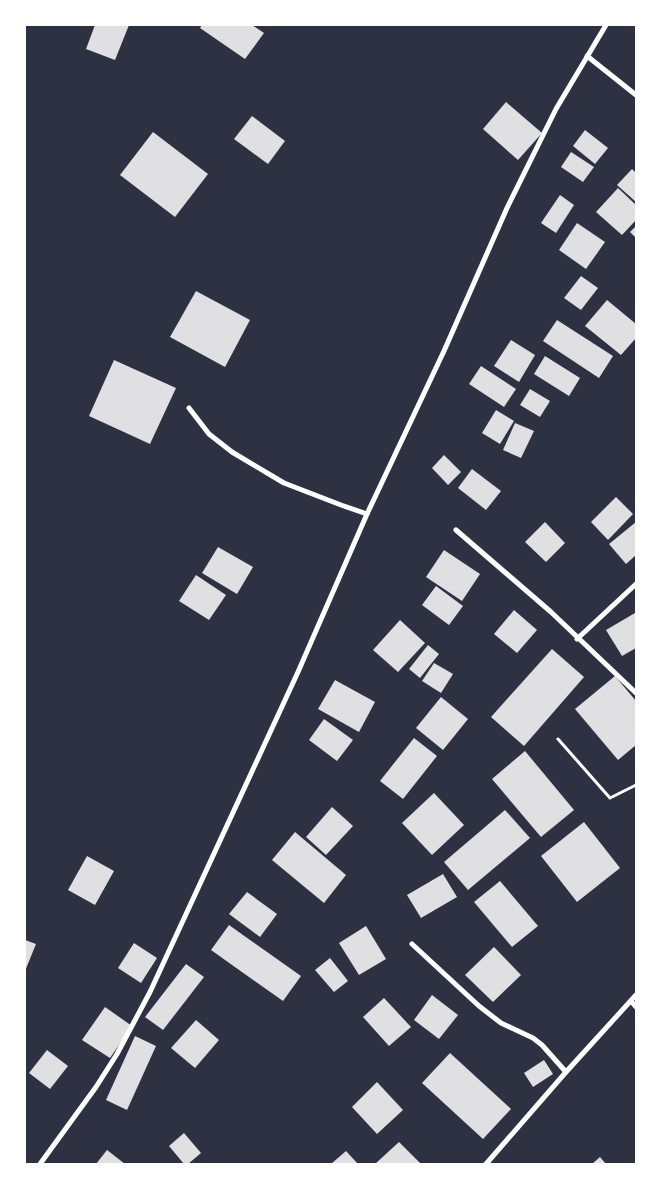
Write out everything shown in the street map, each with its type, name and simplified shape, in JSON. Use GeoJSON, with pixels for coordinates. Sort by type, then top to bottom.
{"type":"FeatureCollection","features":[{"type":"Feature","properties":{"kind":"street"},"geometry":{"type":"LineString","coordinates":[[40,1164],[96,1087],[117,1054],[150,992],[317,631],[367,514],[440,359],[518,185],[556,109],[606,25]]}},
{"type":"Feature","properties":{"kind":"street"},"geometry":{"type":"LineString","coordinates":[[587,56],[636,95]]}},
{"type":"Feature","properties":{"kind":"street"},"geometry":{"type":"LineString","coordinates":[[189,408],[209,434],[232,452],[284,483],[341,506],[367,514]]}},
{"type":"Feature","properties":{"kind":"street"},"geometry":{"type":"LineString","coordinates":[[456,530],[551,612],[636,693]]}},
{"type":"Feature","properties":{"kind":"street"},"geometry":{"type":"LineString","coordinates":[[578,638],[636,584]]}},
{"type":"Feature","properties":{"kind":"street"},"geometry":{"type":"LineString","coordinates":[[412,944],[478,1006],[501,1023],[533,1038],[542,1045],[566,1072]]}},
{"type":"Feature","properties":{"kind":"street"},"geometry":{"type":"LineString","coordinates":[[486,1164],[636,995]]}},
{"type":"Feature","properties":{"kind":"street"},"geometry":{"type":"LineString","coordinates":[[631,1001],[636,1008]]}},
{"type":"Feature","properties":{"kind":"path"},"geometry":{"type":"LineString","coordinates":[[558,739],[610,798],[636,785]]}},
{"type":"Feature","properties":{"kind":"building"},"geometry":{"type":"Polygon","coordinates":[[[95,25],[129,25],[115,60],[86,49],[95,25]]]}},
{"type":"Feature","properties":{"kind":"building"},"geometry":{"type":"Polygon","coordinates":[[[202,25],[252,25],[264,33],[245,59],[200,28],[202,25]]]}},
{"type":"Feature","properties":{"kind":"building"},"geometry":{"type":"Polygon","coordinates":[[[506,102],[542,133],[518,160],[483,129],[506,102]]]}},
{"type":"Feature","properties":{"kind":"building"},"geometry":{"type":"Polygon","coordinates":[[[252,116],[285,141],[268,164],[234,139],[252,116]]]}},
{"type":"Feature","properties":{"kind":"building"},"geometry":{"type":"Polygon","coordinates":[[[585,130],[608,148],[595,164],[573,146],[585,130]]]}},
{"type":"Feature","properties":{"kind":"building"},"geometry":{"type":"Polygon","coordinates":[[[153,132],[208,174],[175,217],[120,175],[153,132]]]}},
{"type":"Feature","properties":{"kind":"building"},"geometry":{"type":"Polygon","coordinates":[[[571,152],[594,167],[583,182],[561,167],[571,152]]]}},
{"type":"Feature","properties":{"kind":"building"},"geometry":{"type":"Polygon","coordinates":[[[632,169],[636,173],[636,202],[617,185],[632,169]]]}},
{"type":"Feature","properties":{"kind":"building"},"geometry":{"type":"Polygon","coordinates":[[[618,188],[636,205],[636,220],[622,235],[596,212],[618,188]]]}},
{"type":"Feature","properties":{"kind":"building"},"geometry":{"type":"Polygon","coordinates":[[[560,195],[574,205],[556,233],[541,223],[560,195]]]}},
{"type":"Feature","properties":{"kind":"building"},"geometry":{"type":"Polygon","coordinates":[[[577,223],[605,242],[586,269],[559,250],[577,223]]]}},
{"type":"Feature","properties":{"kind":"building"},"geometry":{"type":"Polygon","coordinates":[[[636,226],[636,238],[630,232],[636,226]]]}},
{"type":"Feature","properties":{"kind":"building"},"geometry":{"type":"Polygon","coordinates":[[[581,276],[598,288],[581,310],[564,298],[581,276]]]}},
{"type":"Feature","properties":{"kind":"building"},"geometry":{"type":"Polygon","coordinates":[[[196,291],[250,320],[225,367],[170,337],[196,291]]]}},
{"type":"Feature","properties":{"kind":"building"},"geometry":{"type":"Polygon","coordinates":[[[607,300],[636,324],[636,338],[621,355],[585,326],[607,300]]]}},
{"type":"Feature","properties":{"kind":"building"},"geometry":{"type":"Polygon","coordinates":[[[557,320],[613,356],[599,378],[543,341],[557,320]]]}},
{"type":"Feature","properties":{"kind":"building"},"geometry":{"type":"Polygon","coordinates":[[[511,340],[535,355],[519,382],[494,366],[511,340]]]}},
{"type":"Feature","properties":{"kind":"building"},"geometry":{"type":"Polygon","coordinates":[[[545,356],[580,378],[569,396],[534,374],[545,356]]]}},
{"type":"Feature","properties":{"kind":"building"},"geometry":{"type":"Polygon","coordinates":[[[114,360],[176,388],[150,444],[89,416],[114,360]]]}},
{"type":"Feature","properties":{"kind":"building"},"geometry":{"type":"Polygon","coordinates":[[[481,366],[516,389],[504,407],[469,384],[481,366]]]}},
{"type":"Feature","properties":{"kind":"building"},"geometry":{"type":"Polygon","coordinates":[[[530,389],[550,401],[540,417],[520,405],[530,389]]]}},
{"type":"Feature","properties":{"kind":"building"},"geometry":{"type":"Polygon","coordinates":[[[496,410],[514,421],[500,444],[482,433],[496,410]]]}},
{"type":"Feature","properties":{"kind":"building"},"geometry":{"type":"Polygon","coordinates":[[[515,423],[534,431],[521,458],[503,450],[515,423]]]}},
{"type":"Feature","properties":{"kind":"building"},"geometry":{"type":"Polygon","coordinates":[[[444,455],[461,472],[448,485],[432,468],[444,455]]]}},
{"type":"Feature","properties":{"kind":"building"},"geometry":{"type":"Polygon","coordinates":[[[472,469],[501,491],[486,510],[458,488],[472,469]]]}},
{"type":"Feature","properties":{"kind":"building"},"geometry":{"type":"Polygon","coordinates":[[[616,497],[633,514],[608,540],[591,522],[616,497]]]}},
{"type":"Feature","properties":{"kind":"building"},"geometry":{"type":"Polygon","coordinates":[[[545,522],[565,543],[546,562],[525,542],[545,522]]]}},
{"type":"Feature","properties":{"kind":"building"},"geometry":{"type":"Polygon","coordinates":[[[636,522],[636,555],[626,564],[609,544],[636,522]]]}},
{"type":"Feature","properties":{"kind":"building"},"geometry":{"type":"Polygon","coordinates":[[[218,547],[253,567],[237,594],[202,573],[218,547]]]}},
{"type":"Feature","properties":{"kind":"building"},"geometry":{"type":"Polygon","coordinates":[[[444,550],[480,574],[462,601],[426,577],[444,550]]]}},
{"type":"Feature","properties":{"kind":"building"},"geometry":{"type":"Polygon","coordinates":[[[196,575],[226,595],[209,620],[179,601],[196,575]]]}},
{"type":"Feature","properties":{"kind":"building"},"geometry":{"type":"Polygon","coordinates":[[[436,586],[463,606],[449,625],[422,605],[436,586]]]}},
{"type":"Feature","properties":{"kind":"building"},"geometry":{"type":"Polygon","coordinates":[[[514,610],[537,630],[517,653],[494,634],[514,610]]]}},
{"type":"Feature","properties":{"kind":"building"},"geometry":{"type":"Polygon","coordinates":[[[635,613],[636,648],[622,656],[606,630],[635,613]]]}},
{"type":"Feature","properties":{"kind":"building"},"geometry":{"type":"Polygon","coordinates":[[[400,620],[425,643],[398,672],[373,650],[400,620]]]}},
{"type":"Feature","properties":{"kind":"building"},"geometry":{"type":"Polygon","coordinates":[[[428,645],[439,654],[420,678],[409,669],[428,645]]]}},
{"type":"Feature","properties":{"kind":"building"},"geometry":{"type":"Polygon","coordinates":[[[552,649],[584,677],[524,746],[491,717],[552,649]]]}},
{"type":"Feature","properties":{"kind":"building"},"geometry":{"type":"Polygon","coordinates":[[[434,663],[453,674],[441,693],[422,681],[434,663]]]}},
{"type":"Feature","properties":{"kind":"building"},"geometry":{"type":"Polygon","coordinates":[[[615,676],[636,701],[636,745],[618,760],[575,709],[615,676]]]}},
{"type":"Feature","properties":{"kind":"building"},"geometry":{"type":"Polygon","coordinates":[[[335,680],[375,702],[359,732],[318,709],[335,680]]]}},
{"type":"Feature","properties":{"kind":"building"},"geometry":{"type":"Polygon","coordinates":[[[441,697],[468,719],[443,750],[416,728],[441,697]]]}},
{"type":"Feature","properties":{"kind":"building"},"geometry":{"type":"Polygon","coordinates":[[[324,719],[353,740],[337,761],[309,740],[324,719]]]}},
{"type":"Feature","properties":{"kind":"building"},"geometry":{"type":"Polygon","coordinates":[[[414,738],[437,756],[403,799],[380,781],[414,738]]]}},
{"type":"Feature","properties":{"kind":"building"},"geometry":{"type":"Polygon","coordinates":[[[525,751],[574,810],[541,837],[492,779],[525,751]]]}},
{"type":"Feature","properties":{"kind":"building"},"geometry":{"type":"Polygon","coordinates":[[[434,793],[464,825],[432,855],[402,823],[434,793]]]}},
{"type":"Feature","properties":{"kind":"building"},"geometry":{"type":"Polygon","coordinates":[[[332,807],[353,826],[326,855],[306,837],[332,807]]]}},
{"type":"Feature","properties":{"kind":"building"},"geometry":{"type":"Polygon","coordinates":[[[505,810],[530,838],[468,890],[444,862],[505,810]]]}},
{"type":"Feature","properties":{"kind":"building"},"geometry":{"type":"Polygon","coordinates":[[[584,822],[620,868],[577,902],[541,856],[584,822]]]}},
{"type":"Feature","properties":{"kind":"building"},"geometry":{"type":"Polygon","coordinates":[[[295,832],[346,875],[324,903],[272,860],[295,832]]]}},
{"type":"Feature","properties":{"kind":"building"},"geometry":{"type":"Polygon","coordinates":[[[87,856],[114,871],[95,905],[68,890],[87,856]]]}},
{"type":"Feature","properties":{"kind":"building"},"geometry":{"type":"Polygon","coordinates":[[[443,874],[457,897],[421,918],[407,895],[443,874]]]}},
{"type":"Feature","properties":{"kind":"building"},"geometry":{"type":"Polygon","coordinates":[[[500,881],[538,926],[512,947],[474,902],[500,881]]]}},
{"type":"Feature","properties":{"kind":"building"},"geometry":{"type":"Polygon","coordinates":[[[247,892],[277,914],[260,937],[229,914],[247,892]]]}},
{"type":"Feature","properties":{"kind":"building"},"geometry":{"type":"Polygon","coordinates":[[[229,925],[301,976],[283,1001],[211,950],[229,925]]]}},
{"type":"Feature","properties":{"kind":"building"},"geometry":{"type":"Polygon","coordinates":[[[366,926],[386,959],[359,975],[339,943],[366,926]]]}},
{"type":"Feature","properties":{"kind":"building"},"geometry":{"type":"Polygon","coordinates":[[[25,940],[36,944],[25,971],[25,940]]]}},
{"type":"Feature","properties":{"kind":"building"},"geometry":{"type":"Polygon","coordinates":[[[134,943],[157,958],[141,983],[118,968],[134,943]]]}},
{"type":"Feature","properties":{"kind":"building"},"geometry":{"type":"Polygon","coordinates":[[[494,947],[521,975],[493,1002],[465,975],[494,947]]]}},
{"type":"Feature","properties":{"kind":"building"},"geometry":{"type":"Polygon","coordinates":[[[330,958],[348,981],[334,992],[315,970],[330,958]]]}},
{"type":"Feature","properties":{"kind":"building"},"geometry":{"type":"Polygon","coordinates":[[[186,964],[204,977],[163,1030],[145,1017],[186,964]]]}},
{"type":"Feature","properties":{"kind":"building"},"geometry":{"type":"Polygon","coordinates":[[[432,995],[458,1015],[439,1039],[414,1020],[432,995]]]}},
{"type":"Feature","properties":{"kind":"building"},"geometry":{"type":"Polygon","coordinates":[[[384,998],[411,1027],[389,1046],[363,1017],[384,998]]]}},
{"type":"Feature","properties":{"kind":"building"},"geometry":{"type":"Polygon","coordinates":[[[105,1007],[132,1026],[110,1058],[82,1040],[105,1007]]]}},
{"type":"Feature","properties":{"kind":"building"},"geometry":{"type":"Polygon","coordinates":[[[196,1020],[219,1040],[195,1068],[171,1048],[196,1020]]]}},
{"type":"Feature","properties":{"kind":"building"},"geometry":{"type":"Polygon","coordinates":[[[135,1036],[156,1046],[127,1110],[106,1100],[135,1036]]]}},
{"type":"Feature","properties":{"kind":"building"},"geometry":{"type":"Polygon","coordinates":[[[47,1050],[68,1066],[50,1089],[29,1073],[47,1050]]]}},
{"type":"Feature","properties":{"kind":"building"},"geometry":{"type":"Polygon","coordinates":[[[450,1053],[511,1109],[483,1139],[422,1083],[450,1053]]]}},
{"type":"Feature","properties":{"kind":"building"},"geometry":{"type":"Polygon","coordinates":[[[544,1060],[553,1074],[533,1087],[524,1073],[544,1060]]]}},
{"type":"Feature","properties":{"kind":"building"},"geometry":{"type":"Polygon","coordinates":[[[377,1082],[403,1110],[377,1134],[352,1107],[377,1082]]]}},
{"type":"Feature","properties":{"kind":"building"},"geometry":{"type":"Polygon","coordinates":[[[184,1133],[201,1153],[188,1164],[184,1164],[169,1146],[184,1133]]]}},
{"type":"Feature","properties":{"kind":"building"},"geometry":{"type":"Polygon","coordinates":[[[399,1142],[421,1164],[375,1164],[399,1142]]]}},
{"type":"Feature","properties":{"kind":"building"},"geometry":{"type":"Polygon","coordinates":[[[107,1150],[125,1164],[96,1164],[107,1150]]]}},
{"type":"Feature","properties":{"kind":"building"},"geometry":{"type":"Polygon","coordinates":[[[346,1151],[358,1164],[331,1164],[346,1151]]]}},
{"type":"Feature","properties":{"kind":"building"},"geometry":{"type":"Polygon","coordinates":[[[600,1157],[606,1164],[592,1164],[600,1157]]]}}]}
